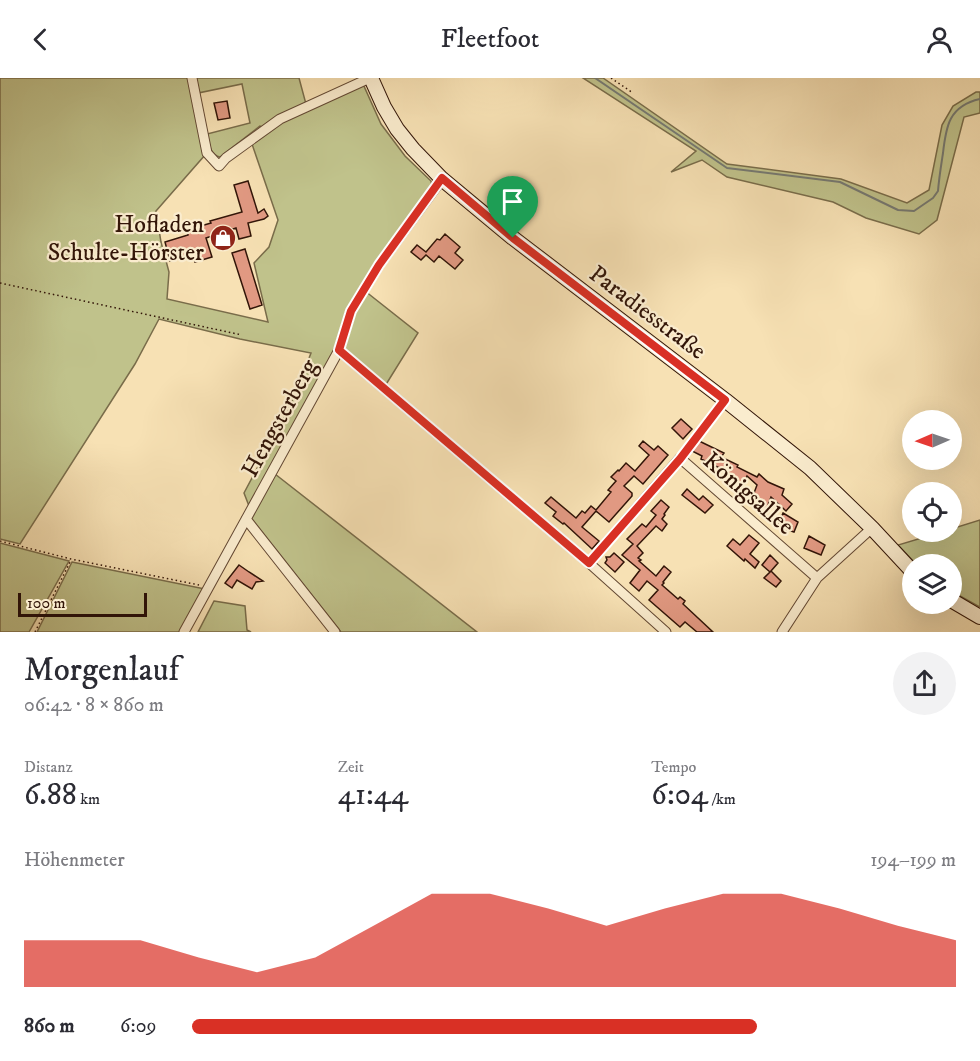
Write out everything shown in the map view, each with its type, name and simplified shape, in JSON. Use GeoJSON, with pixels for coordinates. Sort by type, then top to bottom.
{"type":"FeatureCollection","features":[{"type":"Feature","properties":{"kind":"main road","name":"Paradiesstraße"},"geometry":{"type":"LineString","coordinates":[[371,78],[397,129],[412,149],[442,178],[522,245],[810,468],[902,560]]}},
{"type":"Feature","properties":{"kind":"main road"},"geometry":{"type":"LineString","coordinates":[[962,606],[980,617]]}},
{"type":"Feature","properties":{"kind":"street"},"geometry":{"type":"LineString","coordinates":[[192,78],[207,153],[219,166],[226,158],[280,119],[371,78]]}},
{"type":"Feature","properties":{"kind":"street","name":"Hengsterberg"},"geometry":{"type":"LineString","coordinates":[[184,632],[339,350],[351,311],[379,265],[442,178]]}},
{"type":"Feature","properties":{"kind":"street"},"geometry":{"type":"LineString","coordinates":[[339,350],[589,563],[666,632]]}},
{"type":"Feature","properties":{"kind":"street","name":"Königsallee"},"geometry":{"type":"LineString","coordinates":[[589,563],[680,459],[817,578]]}},
{"type":"Feature","properties":{"kind":"street"},"geometry":{"type":"LineString","coordinates":[[246,519],[335,632]]}},
{"type":"Feature","properties":{"kind":"street"},"geometry":{"type":"LineString","coordinates":[[782,632],[817,578],[872,528]]}},
{"type":"Feature","properties":{"kind":"path"},"geometry":{"type":"LineString","coordinates":[[612,78],[633,93]]}},
{"type":"Feature","properties":{"kind":"path"},"geometry":{"type":"LineString","coordinates":[[0,283],[242,335]]}},
{"type":"Feature","properties":{"kind":"path"},"geometry":{"type":"LineString","coordinates":[[680,459],[725,400]]}},
{"type":"Feature","properties":{"kind":"path"},"geometry":{"type":"LineString","coordinates":[[0,541],[71,559],[208,587]]}},
{"type":"Feature","properties":{"kind":"path"},"geometry":{"type":"LineString","coordinates":[[35,632],[71,559]]}},
{"type":"Feature","properties":{"kind":"green space"},"geometry":{"type":"Polygon","coordinates":[[[0,78],[188,78],[205,155],[156,211],[169,272],[167,299],[268,322],[254,263],[269,247],[278,220],[252,144],[280,122],[363,84],[381,124],[405,156],[431,181],[432,187],[377,263],[334,351],[249,506],[244,493],[290,406],[311,353],[240,339],[159,319],[135,364],[20,544],[0,539],[0,78]]]}},
{"type":"Feature","properties":{"kind":"green space"},"geometry":{"type":"Polygon","coordinates":[[[195,78],[299,78],[306,104],[260,126],[220,157],[212,151],[207,134],[250,123],[242,84],[198,93],[195,78]]]}},
{"type":"Feature","properties":{"kind":"green space"},"geometry":{"type":"Polygon","coordinates":[[[583,78],[603,78],[727,164],[841,179],[907,203],[929,190],[942,125],[953,106],[976,92],[980,92],[980,113],[964,117],[937,220],[919,234],[866,218],[833,202],[727,177],[702,160],[671,172],[696,151],[583,78]]]}},
{"type":"Feature","properties":{"kind":"green space"},"geometry":{"type":"Polygon","coordinates":[[[365,291],[418,333],[385,386],[341,349],[352,312],[365,291]]]}},
{"type":"Feature","properties":{"kind":"green space"},"geometry":{"type":"Polygon","coordinates":[[[275,474],[477,632],[341,632],[250,518],[275,474]]]}},
{"type":"Feature","properties":{"kind":"green space"},"geometry":{"type":"Polygon","coordinates":[[[980,520],[980,607],[962,597],[962,554],[907,554],[898,545],[908,542],[962,542],[962,526],[980,520]]]}},
{"type":"Feature","properties":{"kind":"green space"},"geometry":{"type":"Polygon","coordinates":[[[0,543],[69,561],[29,632],[0,632],[0,543]]]}},
{"type":"Feature","properties":{"kind":"green space"},"geometry":{"type":"Polygon","coordinates":[[[72,562],[205,589],[181,632],[37,632],[72,562]]]}},
{"type":"Feature","properties":{"kind":"green space"},"geometry":{"type":"Polygon","coordinates":[[[214,601],[245,606],[247,630],[251,632],[198,632],[214,601]]]}},
{"type":"Feature","properties":{"kind":"building"},"geometry":{"type":"Polygon","coordinates":[[[227,101],[230,118],[218,120],[214,103],[227,101]]]}},
{"type":"Feature","properties":{"kind":"building"},"geometry":{"type":"Polygon","coordinates":[[[248,181],[258,213],[264,209],[268,216],[248,223],[251,236],[239,239],[236,228],[206,238],[212,257],[195,262],[193,254],[170,261],[165,242],[188,235],[187,230],[211,223],[210,221],[242,212],[234,185],[248,181]]]}},
{"type":"Feature","properties":{"kind":"building"},"geometry":{"type":"Polygon","coordinates":[[[445,234],[460,247],[455,253],[463,260],[455,269],[439,256],[434,262],[426,255],[421,260],[411,252],[417,245],[426,252],[437,239],[440,240],[445,234]]]}},
{"type":"Feature","properties":{"kind":"building"},"geometry":{"type":"Polygon","coordinates":[[[245,249],[262,305],[250,309],[232,253],[245,249]]]}},
{"type":"Feature","properties":{"kind":"building"},"geometry":{"type":"Polygon","coordinates":[[[681,419],[692,429],[683,439],[672,428],[681,419]]]}},
{"type":"Feature","properties":{"kind":"building"},"geometry":{"type":"Polygon","coordinates":[[[697,440],[724,453],[721,457],[738,465],[737,467],[757,477],[759,474],[768,482],[784,489],[782,495],[792,504],[786,511],[771,497],[767,508],[751,501],[757,485],[747,476],[742,488],[729,482],[731,476],[725,473],[726,471],[701,459],[702,456],[692,451],[697,440]]]}},
{"type":"Feature","properties":{"kind":"building"},"geometry":{"type":"Polygon","coordinates":[[[643,441],[654,450],[658,446],[668,455],[643,484],[634,476],[624,486],[632,493],[632,496],[609,522],[596,511],[582,527],[599,541],[592,549],[553,516],[556,512],[545,503],[551,497],[576,518],[591,506],[596,510],[611,492],[608,490],[616,481],[611,477],[626,463],[635,471],[649,455],[639,446],[643,441]]]}},
{"type":"Feature","properties":{"kind":"building"},"geometry":{"type":"Polygon","coordinates":[[[687,489],[699,500],[703,496],[713,505],[705,513],[682,495],[687,489]]]}},
{"type":"Feature","properties":{"kind":"building"},"geometry":{"type":"Polygon","coordinates":[[[661,500],[669,507],[662,519],[667,524],[662,531],[656,526],[637,546],[643,553],[638,558],[641,560],[639,561],[656,576],[664,566],[671,572],[662,585],[678,599],[680,597],[685,601],[683,604],[713,632],[697,632],[685,622],[680,627],[649,600],[658,590],[647,581],[639,591],[630,583],[640,570],[622,555],[633,544],[627,539],[642,524],[646,527],[656,515],[651,511],[661,500]]]}},
{"type":"Feature","properties":{"kind":"building"},"geometry":{"type":"Polygon","coordinates":[[[783,513],[798,522],[794,532],[780,530],[779,523],[783,513]]]}},
{"type":"Feature","properties":{"kind":"building"},"geometry":{"type":"Polygon","coordinates":[[[749,535],[759,543],[750,554],[759,562],[755,568],[727,546],[733,539],[740,545],[749,535]]]}},
{"type":"Feature","properties":{"kind":"building"},"geometry":{"type":"Polygon","coordinates":[[[809,536],[825,545],[821,555],[804,548],[809,536]]]}},
{"type":"Feature","properties":{"kind":"building"},"geometry":{"type":"Polygon","coordinates":[[[614,553],[624,562],[615,572],[605,563],[606,557],[614,553]]]}},
{"type":"Feature","properties":{"kind":"building"},"geometry":{"type":"Polygon","coordinates":[[[770,555],[778,563],[771,571],[781,581],[776,587],[764,578],[770,572],[762,565],[770,555]]]}},
{"type":"Feature","properties":{"kind":"building"},"geometry":{"type":"Polygon","coordinates":[[[239,565],[263,581],[256,582],[252,589],[237,580],[232,588],[225,583],[239,565]]]}},
{"type":"Feature","properties":{"kind":"waterway"},"geometry":{"type":"LineString","coordinates":[[595,78],[727,168],[840,182],[898,210],[914,211],[933,198],[938,191],[946,134],[951,118],[962,107],[980,99]]}},
{"type":"Feature","properties":{"kind":"place","name":"Hofladen Schulte-Hörster"},"geometry":{"type":"Point","coordinates":[223,238]}},
{"type":"Feature","properties":{"kind":"route"},"geometry":{"type":"LineString","coordinates":[[442,178],[513,238],[725,400],[680,459],[589,563],[339,350],[351,311],[379,265],[442,178]]}}]}
